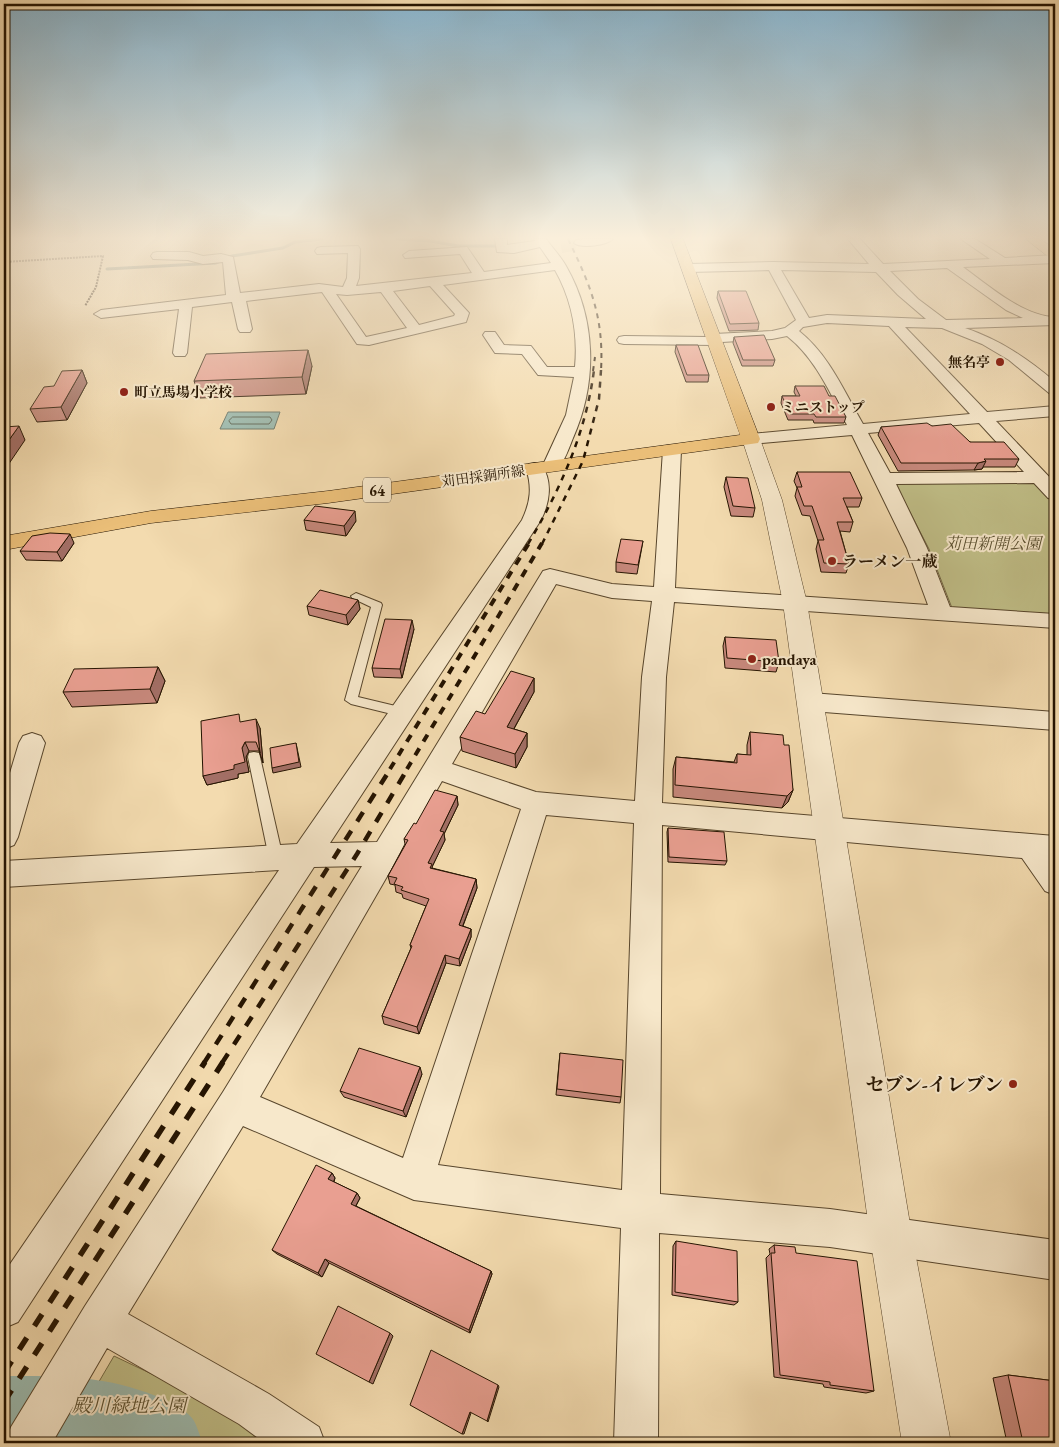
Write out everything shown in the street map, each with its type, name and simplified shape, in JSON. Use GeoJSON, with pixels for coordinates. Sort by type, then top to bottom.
{"type":"FeatureCollection","features":[{"type":"Feature","properties":{"kind":"main road"},"geometry":{"type":"LineString","coordinates":[[702,307],[752,439]]}},
{"type":"Feature","properties":{"kind":"main road","name":"苅田採銅所線"},"geometry":{"type":"LineString","coordinates":[[4,543],[151,517],[328,497],[543,466],[752,439]]}},
{"type":"Feature","properties":{"kind":"street"},"geometry":{"type":"LineString","coordinates":[[101,314],[165,307]]}},
{"type":"Feature","properties":{"kind":"street"},"geometry":{"type":"LineString","coordinates":[[180,354],[186,307]]}},
{"type":"Feature","properties":{"kind":"street"},"geometry":{"type":"LineString","coordinates":[[239,307],[245,329]]}},
{"type":"Feature","properties":{"kind":"street"},"geometry":{"type":"LineString","coordinates":[[338,307],[362,341],[369,341],[461,319],[462,313],[456,307]]}},
{"type":"Feature","properties":{"kind":"street"},"geometry":{"type":"LineString","coordinates":[[398,307],[416,330]]}},
{"type":"Feature","properties":{"kind":"street"},"geometry":{"type":"LineString","coordinates":[[4,1308],[291,856],[404,712],[473,611],[530,521],[541,497],[543,466],[576,408],[583,339],[577,307]]}},
{"type":"Feature","properties":{"kind":"street"},"geometry":{"type":"LineString","coordinates":[[795,307],[804,322]]}},
{"type":"Feature","properties":{"kind":"street"},"geometry":{"type":"LineString","coordinates":[[919,307],[942,324],[967,332],[1000,347],[1055,390]]}},
{"type":"Feature","properties":{"kind":"street"},"geometry":{"type":"LineString","coordinates":[[1010,307],[1051,323]]}},
{"type":"Feature","properties":{"kind":"street"},"geometry":{"type":"LineString","coordinates":[[624,340],[714,340],[756,337],[790,331],[794,326],[804,322],[836,319],[942,324],[1051,323]]}},
{"type":"Feature","properties":{"kind":"street"},"geometry":{"type":"LineString","coordinates":[[893,322],[1055,494]]}},
{"type":"Feature","properties":{"kind":"street"},"geometry":{"type":"LineString","coordinates":[[790,331],[804,342],[820,360],[884,478],[917,548],[942,614]]}},
{"type":"Feature","properties":{"kind":"street"},"geometry":{"type":"LineString","coordinates":[[490,336],[500,350],[526,349],[542,372],[581,372]]}},
{"type":"Feature","properties":{"kind":"street"},"geometry":{"type":"LineString","coordinates":[[927,1443],[891,1236],[831,829],[795,604],[772,500],[752,439],[983,416],[1055,411]]}},
{"type":"Feature","properties":{"kind":"street"},"geometry":{"type":"LineString","coordinates":[[636,1443],[642,1212],[648,812],[654,677],[664,595],[672,450]]}},
{"type":"Feature","properties":{"kind":"street"},"geometry":{"type":"LineString","coordinates":[[884,478],[1039,477]]}},
{"type":"Feature","properties":{"kind":"street"},"geometry":{"type":"LineString","coordinates":[[27,1443],[100,1321],[236,1105],[550,576],[612,591],[1055,622]]}},
{"type":"Feature","properties":{"kind":"street"},"geometry":{"type":"LineString","coordinates":[[811,702],[1055,721]]}},
{"type":"Feature","properties":{"kind":"street"},"geometry":{"type":"LineString","coordinates":[[4,837],[32,743]]}},
{"type":"Feature","properties":{"kind":"street"},"geometry":{"type":"LineString","coordinates":[[435,768],[536,803],[1043,848],[1055,882]]}},
{"type":"Feature","properties":{"kind":"street"},"geometry":{"type":"LineString","coordinates":[[414,1181],[536,803]]}},
{"type":"Feature","properties":{"kind":"street"},"geometry":{"type":"LineString","coordinates":[[4,874],[291,856],[384,854]]}},
{"type":"Feature","properties":{"kind":"street"},"geometry":{"type":"LineString","coordinates":[[236,1105],[414,1181],[642,1212],[830,1228],[1055,1260]]}},
{"type":"Feature","properties":{"kind":"street"},"geometry":{"type":"LineString","coordinates":[[100,1321],[254,1409],[303,1443]]}},
{"type":"Feature","properties":{"kind":"lane"},"geometry":{"type":"LineString","coordinates":[[356,596],[376,605],[351,700],[404,712]]}},
{"type":"Feature","properties":{"kind":"lane"},"geometry":{"type":"LineString","coordinates":[[254,757],[291,856]]}},
{"type":"Feature","properties":{"kind":"path"},"geometry":{"type":"LineString","coordinates":[[85,307],[101,314]]}},
{"type":"Feature","properties":{"kind":"green space","name":"苅田新開公園"},"geometry":{"type":"Polygon","coordinates":[[[1037,481],[1055,501],[1055,614],[952,608],[929,549],[895,483],[1037,481]]]}},
{"type":"Feature","properties":{"kind":"green space","name":"殿川緑地公園"},"geometry":{"type":"Polygon","coordinates":[[[114,1356],[214,1406],[270,1443],[63,1443],[114,1356]]]}},
{"type":"Feature","properties":{"kind":"water"},"geometry":{"type":"Polygon","coordinates":[[[228,412],[280,412],[274,429],[220,429],[228,412]]]}},
{"type":"Feature","properties":{"kind":"building"},"geometry":{"type":"Polygon","coordinates":[[[724,307],[752,307],[759,323],[730,324],[724,307]]]}},
{"type":"Feature","properties":{"kind":"building"},"geometry":{"type":"Polygon","coordinates":[[[764,335],[775,360],[743,360],[734,337],[764,335]]]}},
{"type":"Feature","properties":{"kind":"building"},"geometry":{"type":"Polygon","coordinates":[[[676,345],[698,345],[709,375],[687,375],[676,345]]]}},
{"type":"Feature","properties":{"kind":"building"},"geometry":{"type":"Polygon","coordinates":[[[308,350],[302,377],[194,381],[206,354],[308,350]]]}},
{"type":"Feature","properties":{"kind":"building"},"geometry":{"type":"Polygon","coordinates":[[[82,370],[61,407],[30,409],[44,387],[54,386],[62,371],[82,370]]]}},
{"type":"Feature","properties":{"kind":"building"},"geometry":{"type":"Polygon","coordinates":[[[795,386],[824,386],[829,396],[835,396],[846,417],[816,417],[814,414],[790,414],[782,396],[800,396],[795,386]]]}},
{"type":"Feature","properties":{"kind":"building"},"geometry":{"type":"Polygon","coordinates":[[[927,423],[932,426],[951,424],[970,442],[1004,442],[1019,459],[984,459],[986,461],[978,463],[901,463],[881,427],[927,423]]]}},
{"type":"Feature","properties":{"kind":"building"},"geometry":{"type":"Polygon","coordinates":[[[19,426],[4,447],[4,427],[19,426]]]}},
{"type":"Feature","properties":{"kind":"building"},"geometry":{"type":"Polygon","coordinates":[[[797,472],[850,472],[862,498],[843,498],[853,522],[837,522],[849,564],[824,563],[818,540],[824,540],[812,506],[804,506],[797,487],[802,487],[797,472]]]}},
{"type":"Feature","properties":{"kind":"building"},"geometry":{"type":"Polygon","coordinates":[[[726,477],[748,478],[755,508],[733,506],[726,477]]]}},
{"type":"Feature","properties":{"kind":"building"},"geometry":{"type":"Polygon","coordinates":[[[315,506],[355,511],[344,526],[304,520],[315,506]]]}},
{"type":"Feature","properties":{"kind":"building"},"geometry":{"type":"Polygon","coordinates":[[[50,533],[70,534],[57,552],[20,551],[32,536],[50,533]]]}},
{"type":"Feature","properties":{"kind":"building"},"geometry":{"type":"Polygon","coordinates":[[[621,539],[643,541],[638,565],[616,562],[621,539]]]}},
{"type":"Feature","properties":{"kind":"building"},"geometry":{"type":"Polygon","coordinates":[[[320,590],[358,600],[346,615],[307,606],[320,590]]]}},
{"type":"Feature","properties":{"kind":"building"},"geometry":{"type":"Polygon","coordinates":[[[385,619],[412,620],[400,669],[372,668],[385,619]]]}},
{"type":"Feature","properties":{"kind":"building"},"geometry":{"type":"Polygon","coordinates":[[[725,637],[776,640],[779,662],[727,658],[725,637]]]}},
{"type":"Feature","properties":{"kind":"building"},"geometry":{"type":"Polygon","coordinates":[[[158,667],[150,689],[63,692],[74,669],[158,667]]]}},
{"type":"Feature","properties":{"kind":"building"},"geometry":{"type":"Polygon","coordinates":[[[511,671],[534,678],[507,727],[527,733],[515,754],[460,737],[476,711],[485,714],[511,671]]]}},
{"type":"Feature","properties":{"kind":"building"},"geometry":{"type":"Polygon","coordinates":[[[239,714],[240,722],[256,719],[260,753],[256,742],[245,742],[242,748],[245,762],[234,765],[234,769],[203,776],[201,721],[239,714]]]}},
{"type":"Feature","properties":{"kind":"building"},"geometry":{"type":"Polygon","coordinates":[[[750,732],[783,735],[784,745],[789,745],[793,790],[787,796],[675,785],[676,757],[737,763],[737,754],[751,755],[750,732]]]}},
{"type":"Feature","properties":{"kind":"building"},"geometry":{"type":"Polygon","coordinates":[[[296,743],[299,762],[272,768],[270,748],[296,743]]]}},
{"type":"Feature","properties":{"kind":"building"},"geometry":{"type":"Polygon","coordinates":[[[435,790],[457,796],[440,831],[444,832],[428,863],[432,864],[430,868],[476,879],[459,925],[471,929],[459,959],[445,955],[417,1027],[382,1016],[412,946],[410,945],[429,899],[401,890],[403,887],[394,884],[397,878],[388,876],[408,840],[404,839],[414,823],[416,824],[435,790]]]}},
{"type":"Feature","properties":{"kind":"building"},"geometry":{"type":"Polygon","coordinates":[[[668,828],[724,832],[727,861],[669,857],[668,828]]]}},
{"type":"Feature","properties":{"kind":"building"},"geometry":{"type":"Polygon","coordinates":[[[359,1048],[420,1067],[403,1111],[340,1091],[359,1048]]]}},
{"type":"Feature","properties":{"kind":"building"},"geometry":{"type":"Polygon","coordinates":[[[560,1053],[623,1060],[621,1097],[557,1089],[560,1053]]]}},
{"type":"Feature","properties":{"kind":"building"},"geometry":{"type":"Polygon","coordinates":[[[316,1165],[332,1173],[328,1179],[357,1193],[351,1204],[491,1271],[469,1330],[325,1259],[318,1273],[272,1250],[316,1165]]]}},
{"type":"Feature","properties":{"kind":"building"},"geometry":{"type":"Polygon","coordinates":[[[676,1241],[737,1251],[738,1302],[675,1292],[676,1241]]]}},
{"type":"Feature","properties":{"kind":"building"},"geometry":{"type":"Polygon","coordinates":[[[774,1245],[795,1247],[796,1253],[857,1261],[874,1391],[780,1375],[771,1253],[775,1253],[774,1245]]]}},
{"type":"Feature","properties":{"kind":"building"},"geometry":{"type":"Polygon","coordinates":[[[338,1306],[390,1333],[369,1382],[316,1354],[338,1306]]]}},
{"type":"Feature","properties":{"kind":"building"},"geometry":{"type":"Polygon","coordinates":[[[431,1350],[498,1385],[487,1421],[470,1412],[462,1434],[410,1405],[431,1350]]]}},
{"type":"Feature","properties":{"kind":"building"},"geometry":{"type":"Polygon","coordinates":[[[1008,1375],[1055,1381],[1055,1441],[1022,1438],[1008,1375]]]}},
{"type":"Feature","properties":{"kind":"waterway"},"geometry":{"type":"LineString","coordinates":[[4,1410],[58,1410],[113,1415],[147,1427],[168,1443]]}},
{"type":"Feature","properties":{"kind":"railway"},"geometry":{"type":"LineString","coordinates":[[595,307],[600,335],[601,370]]}},
{"type":"Feature","properties":{"kind":"railway"},"geometry":{"type":"LineString","coordinates":[[593,371],[595,357]]}},
{"type":"Feature","properties":{"kind":"railway"},"geometry":{"type":"LineString","coordinates":[[528,544],[551,503],[578,439],[585,416],[594,370]]}},
{"type":"Feature","properties":{"kind":"railway"},"geometry":{"type":"LineString","coordinates":[[542,544],[583,461],[599,399],[601,370]]}},
{"type":"Feature","properties":{"kind":"railway"},"geometry":{"type":"LineString","coordinates":[[390,769],[529,543]]}},
{"type":"Feature","properties":{"kind":"railway"},"geometry":{"type":"LineString","coordinates":[[407,769],[542,543]]}},
{"type":"Feature","properties":{"kind":"railway"},"geometry":{"type":"LineString","coordinates":[[204,1063],[391,768]]}},
{"type":"Feature","properties":{"kind":"railway"},"geometry":{"type":"LineString","coordinates":[[222,1063],[357,854],[408,768]]}},
{"type":"Feature","properties":{"kind":"railway"},"geometry":{"type":"LineString","coordinates":[[4,1373],[205,1062]]}},
{"type":"Feature","properties":{"kind":"railway"},"geometry":{"type":"LineString","coordinates":[[4,1402],[223,1062]]}},
{"type":"Feature","properties":{"kind":"place","name":"無名亭"},"geometry":{"type":"Point","coordinates":[1000,362]}},
{"type":"Feature","properties":{"kind":"place","name":"町立馬場小学校"},"geometry":{"type":"Point","coordinates":[124,392]}},
{"type":"Feature","properties":{"kind":"place","name":"ミニストップ"},"geometry":{"type":"Point","coordinates":[771,407]}},
{"type":"Feature","properties":{"kind":"place","name":"ラーメン一蔵"},"geometry":{"type":"Point","coordinates":[832,561]}},
{"type":"Feature","properties":{"kind":"place","name":"pandaya"},"geometry":{"type":"Point","coordinates":[752,659]}},
{"type":"Feature","properties":{"kind":"place","name":"セブン-イレブン"},"geometry":{"type":"Point","coordinates":[1013,1084]}}]}
